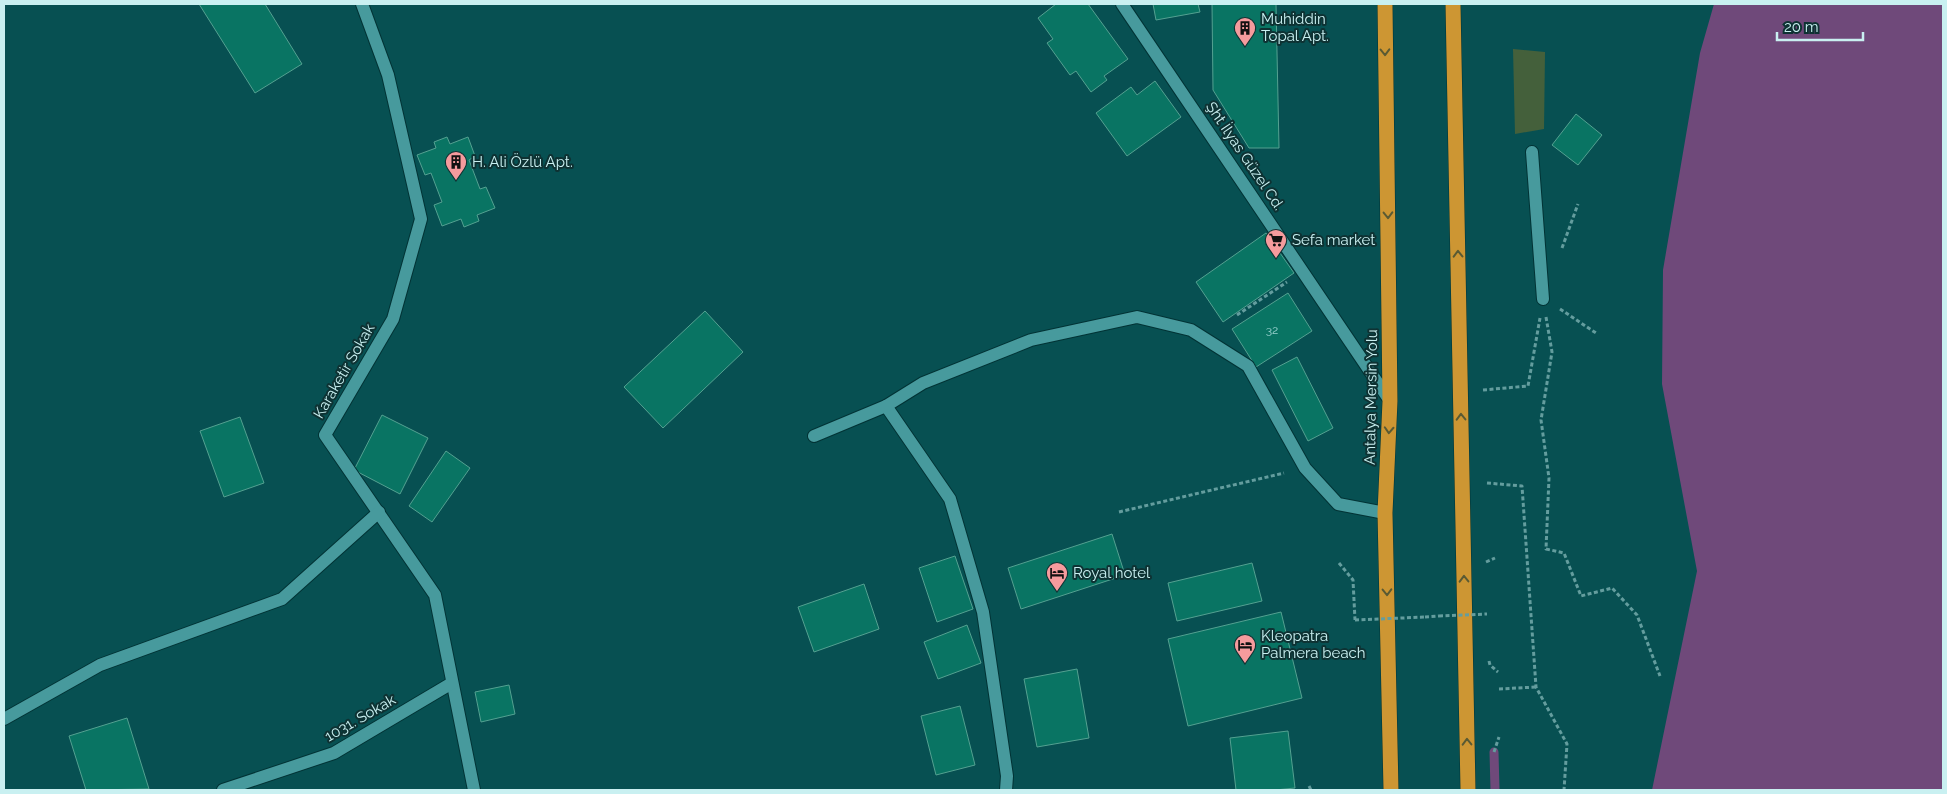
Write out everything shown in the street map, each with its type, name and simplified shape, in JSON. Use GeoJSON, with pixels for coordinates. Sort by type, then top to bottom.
{"type":"FeatureCollection","features":[{"type":"Feature","properties":{"kind":"highway","name":"Antalya Mersin Yolu"},"geometry":{"type":"LineString","coordinates":[[1385,4],[1390,401],[1385,513],[1391,790]]}},
{"type":"Feature","properties":{"kind":"highway"},"geometry":{"type":"LineString","coordinates":[[1453,4],[1468,790]]}},
{"type":"Feature","properties":{"kind":"street","name":"Karaketir Sokak"},"geometry":{"type":"LineString","coordinates":[[362,4],[388,75],[421,219],[393,319],[325,435],[435,595],[474,790]]}},
{"type":"Feature","properties":{"kind":"street","name":"Şht İlyas Güzel Cd."},"geometry":{"type":"LineString","coordinates":[[1122,4],[1390,401]]}},
{"type":"Feature","properties":{"kind":"street"},"geometry":{"type":"LineString","coordinates":[[1532,152],[1543,299]]}},
{"type":"Feature","properties":{"kind":"street"},"geometry":{"type":"LineString","coordinates":[[814,436],[886,406],[923,383],[1031,340],[1137,317],[1191,330],[1248,366],[1305,468],[1338,504],[1385,513]]}},
{"type":"Feature","properties":{"kind":"street"},"geometry":{"type":"LineString","coordinates":[[886,406],[950,499],[983,612],[1007,776],[1006,790]]}},
{"type":"Feature","properties":{"kind":"street"},"geometry":{"type":"LineString","coordinates":[[4,719],[100,665],[282,599],[379,512]]}},
{"type":"Feature","properties":{"kind":"street","name":"1031. Sokak"},"geometry":{"type":"LineString","coordinates":[[223,790],[334,753],[452,683]]}},
{"type":"Feature","properties":{"kind":"path"},"geometry":{"type":"LineString","coordinates":[[1237,315],[1285,283]]}},
{"type":"Feature","properties":{"kind":"path"},"geometry":{"type":"LineString","coordinates":[[1543,299],[1596,333]]}},
{"type":"Feature","properties":{"kind":"path"},"geometry":{"type":"LineString","coordinates":[[1543,299],[1552,352],[1541,420],[1549,478],[1546,549],[1564,553],[1581,596],[1612,588],[1630,608],[1637,616],[1660,676]]}},
{"type":"Feature","properties":{"kind":"path"},"geometry":{"type":"LineString","coordinates":[[1119,512],[1293,471]]}},
{"type":"Feature","properties":{"kind":"path"},"geometry":{"type":"LineString","coordinates":[[1487,483],[1522,486],[1536,687],[1566,744],[1564,790]]}},
{"type":"Feature","properties":{"kind":"path"},"geometry":{"type":"LineString","coordinates":[[1339,563],[1353,580],[1355,620],[1487,614]]}},
{"type":"Feature","properties":{"kind":"path"},"geometry":{"type":"LineString","coordinates":[[1488,658],[1490,666],[1498,672]]}},
{"type":"Feature","properties":{"kind":"path"},"geometry":{"type":"LineString","coordinates":[[1498,690],[1536,687]]}},
{"type":"Feature","properties":{"kind":"path"},"geometry":{"type":"LineString","coordinates":[[1494,752],[1499,737]]}},
{"type":"Feature","properties":{"kind":"path"},"geometry":{"type":"LineString","coordinates":[[1309,786],[1311,790]]}},
{"type":"Feature","properties":{"kind":"green space"},"geometry":{"type":"Polygon","coordinates":[[[1513,49],[1545,52],[1544,129],[1515,134],[1513,49]]]}},
{"type":"Feature","properties":{"kind":"shaded area"},"geometry":{"type":"Polygon","coordinates":[[[1714,4],[1943,4],[1943,790],[1652,790],[1697,571],[1662,384],[1663,270],[1700,53],[1714,4]]]}},
{"type":"Feature","properties":{"kind":"building"},"geometry":{"type":"Polygon","coordinates":[[[199,4],[265,4],[302,64],[255,93],[199,4]]]}},
{"type":"Feature","properties":{"kind":"building"},"geometry":{"type":"Polygon","coordinates":[[[1056,4],[1088,4],[1128,59],[1104,76],[1107,80],[1091,92],[1076,71],[1070,75],[1047,43],[1053,39],[1038,18],[1056,4]]]}},
{"type":"Feature","properties":{"kind":"building"},"geometry":{"type":"Polygon","coordinates":[[[1153,4],[1198,4],[1200,12],[1156,20],[1153,4]]]}},
{"type":"Feature","properties":{"kind":"building","name":"Muhiddin Topal Apt."},"geometry":{"type":"Polygon","coordinates":[[[1212,4],[1276,4],[1279,148],[1249,148],[1213,90],[1212,4]]]}},
{"type":"Feature","properties":{"kind":"building"},"geometry":{"type":"Polygon","coordinates":[[[1155,81],[1181,117],[1127,156],[1096,113],[1131,87],[1137,95],[1155,81]]]}},
{"type":"Feature","properties":{"kind":"building"},"geometry":{"type":"Polygon","coordinates":[[[1576,114],[1602,135],[1578,165],[1552,145],[1576,114]]]}},
{"type":"Feature","properties":{"kind":"building","name":"H. Ali Özlü Apt."},"geometry":{"type":"Polygon","coordinates":[[[447,137],[450,144],[468,137],[475,156],[469,160],[480,189],[486,187],[495,208],[477,215],[479,221],[464,227],[461,219],[442,226],[434,205],[442,202],[431,173],[425,175],[417,155],[436,148],[434,142],[447,137]]]}},
{"type":"Feature","properties":{"kind":"building"},"geometry":{"type":"Polygon","coordinates":[[[1266,233],[1294,273],[1223,322],[1196,282],[1266,233]]]}},
{"type":"Feature","properties":{"kind":"building"},"geometry":{"type":"Polygon","coordinates":[[[1288,293],[1312,331],[1256,367],[1232,329],[1288,293]]]}},
{"type":"Feature","properties":{"kind":"building"},"geometry":{"type":"Polygon","coordinates":[[[705,311],[743,352],[663,428],[624,387],[705,311]]]}},
{"type":"Feature","properties":{"kind":"building"},"geometry":{"type":"Polygon","coordinates":[[[1297,357],[1333,428],[1308,441],[1272,370],[1297,357]]]}},
{"type":"Feature","properties":{"kind":"building"},"geometry":{"type":"Polygon","coordinates":[[[382,415],[428,438],[400,494],[354,470],[382,415]]]}},
{"type":"Feature","properties":{"kind":"building"},"geometry":{"type":"Polygon","coordinates":[[[240,417],[264,483],[224,497],[200,431],[240,417]]]}},
{"type":"Feature","properties":{"kind":"building"},"geometry":{"type":"Polygon","coordinates":[[[446,451],[470,468],[432,522],[409,506],[446,451]]]}},
{"type":"Feature","properties":{"kind":"building"},"geometry":{"type":"Polygon","coordinates":[[[1112,534],[1125,575],[1021,609],[1008,568],[1112,534]]]}},
{"type":"Feature","properties":{"kind":"building"},"geometry":{"type":"Polygon","coordinates":[[[955,556],[973,609],[937,622],[919,568],[955,556]]]}},
{"type":"Feature","properties":{"kind":"building"},"geometry":{"type":"Polygon","coordinates":[[[1252,563],[1262,601],[1177,621],[1168,583],[1252,563]]]}},
{"type":"Feature","properties":{"kind":"building"},"geometry":{"type":"Polygon","coordinates":[[[864,584],[879,629],[814,652],[798,607],[864,584]]]}},
{"type":"Feature","properties":{"kind":"building"},"geometry":{"type":"Polygon","coordinates":[[[1281,612],[1302,698],[1188,726],[1168,639],[1281,612]]]}},
{"type":"Feature","properties":{"kind":"building"},"geometry":{"type":"Polygon","coordinates":[[[967,625],[981,663],[938,679],[924,642],[967,625]]]}},
{"type":"Feature","properties":{"kind":"building"},"geometry":{"type":"Polygon","coordinates":[[[1077,669],[1089,738],[1037,747],[1024,679],[1077,669]]]}},
{"type":"Feature","properties":{"kind":"building"},"geometry":{"type":"Polygon","coordinates":[[[509,685],[515,714],[481,722],[475,692],[509,685]]]}},
{"type":"Feature","properties":{"kind":"building"},"geometry":{"type":"Polygon","coordinates":[[[960,706],[975,765],[936,775],[921,716],[960,706]]]}},
{"type":"Feature","properties":{"kind":"building"},"geometry":{"type":"Polygon","coordinates":[[[127,718],[149,789],[86,790],[69,736],[127,718]]]}},
{"type":"Feature","properties":{"kind":"building"},"geometry":{"type":"Polygon","coordinates":[[[1288,731],[1295,788],[1236,790],[1230,738],[1288,731]]]}},
{"type":"Feature","properties":{"kind":"waterway"},"geometry":{"type":"LineString","coordinates":[[1494,752],[1495,790]]}},
{"type":"Feature","properties":{"kind":"place","name":"Muhiddin Topal Apt."},"geometry":{"type":"Point","coordinates":[1245,47]}},
{"type":"Feature","properties":{"kind":"place","name":"H. Ali Özlü Apt."},"geometry":{"type":"Point","coordinates":[456,181]}},
{"type":"Feature","properties":{"kind":"place","name":"Sefa market"},"geometry":{"type":"Point","coordinates":[1276,259]}},
{"type":"Feature","properties":{"kind":"place","name":"Royal hotel"},"geometry":{"type":"Point","coordinates":[1057,592]}},
{"type":"Feature","properties":{"kind":"place","name":"Kleopatra Palmera beach"},"geometry":{"type":"Point","coordinates":[1245,664]}}]}
